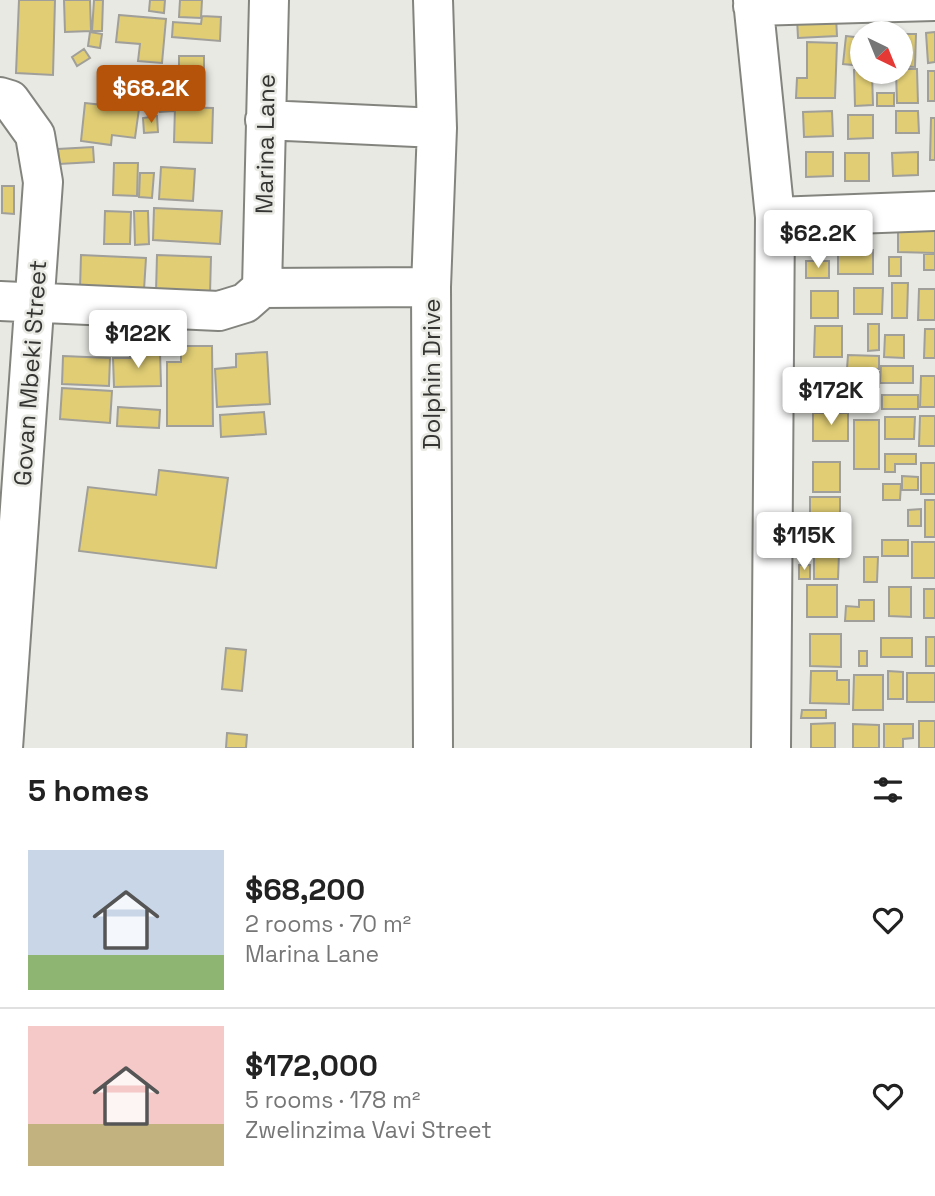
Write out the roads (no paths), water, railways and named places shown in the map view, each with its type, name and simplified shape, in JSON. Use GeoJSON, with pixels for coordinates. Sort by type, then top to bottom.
{"type":"FeatureCollection","features":[{"type":"Feature","properties":{"kind":"street","name":"Marina Lane"},"geometry":{"type":"LineString","coordinates":[[262,288],[269,0]]}},
{"type":"Feature","properties":{"kind":"street","name":"Dolphin Drive"},"geometry":{"type":"LineString","coordinates":[[433,0],[437,128],[431,287],[433,748]]}},
{"type":"Feature","properties":{"kind":"street"},"geometry":{"type":"LineString","coordinates":[[771,748],[775,217],[753,3],[935,1]]}},
{"type":"Feature","properties":{"kind":"street","name":"Govan Mbeki Street"},"geometry":{"type":"LineString","coordinates":[[0,97],[10,100],[35,135],[43,182],[17,301],[3,748]]}},
{"type":"Feature","properties":{"kind":"street"},"geometry":{"type":"LineString","coordinates":[[265,120],[437,128]]}},
{"type":"Feature","properties":{"kind":"street"},"geometry":{"type":"LineString","coordinates":[[775,217],[935,211]]}},
{"type":"Feature","properties":{"kind":"street"},"geometry":{"type":"LineString","coordinates":[[17,301],[219,311],[245,303],[262,288],[431,287]]}}]}
